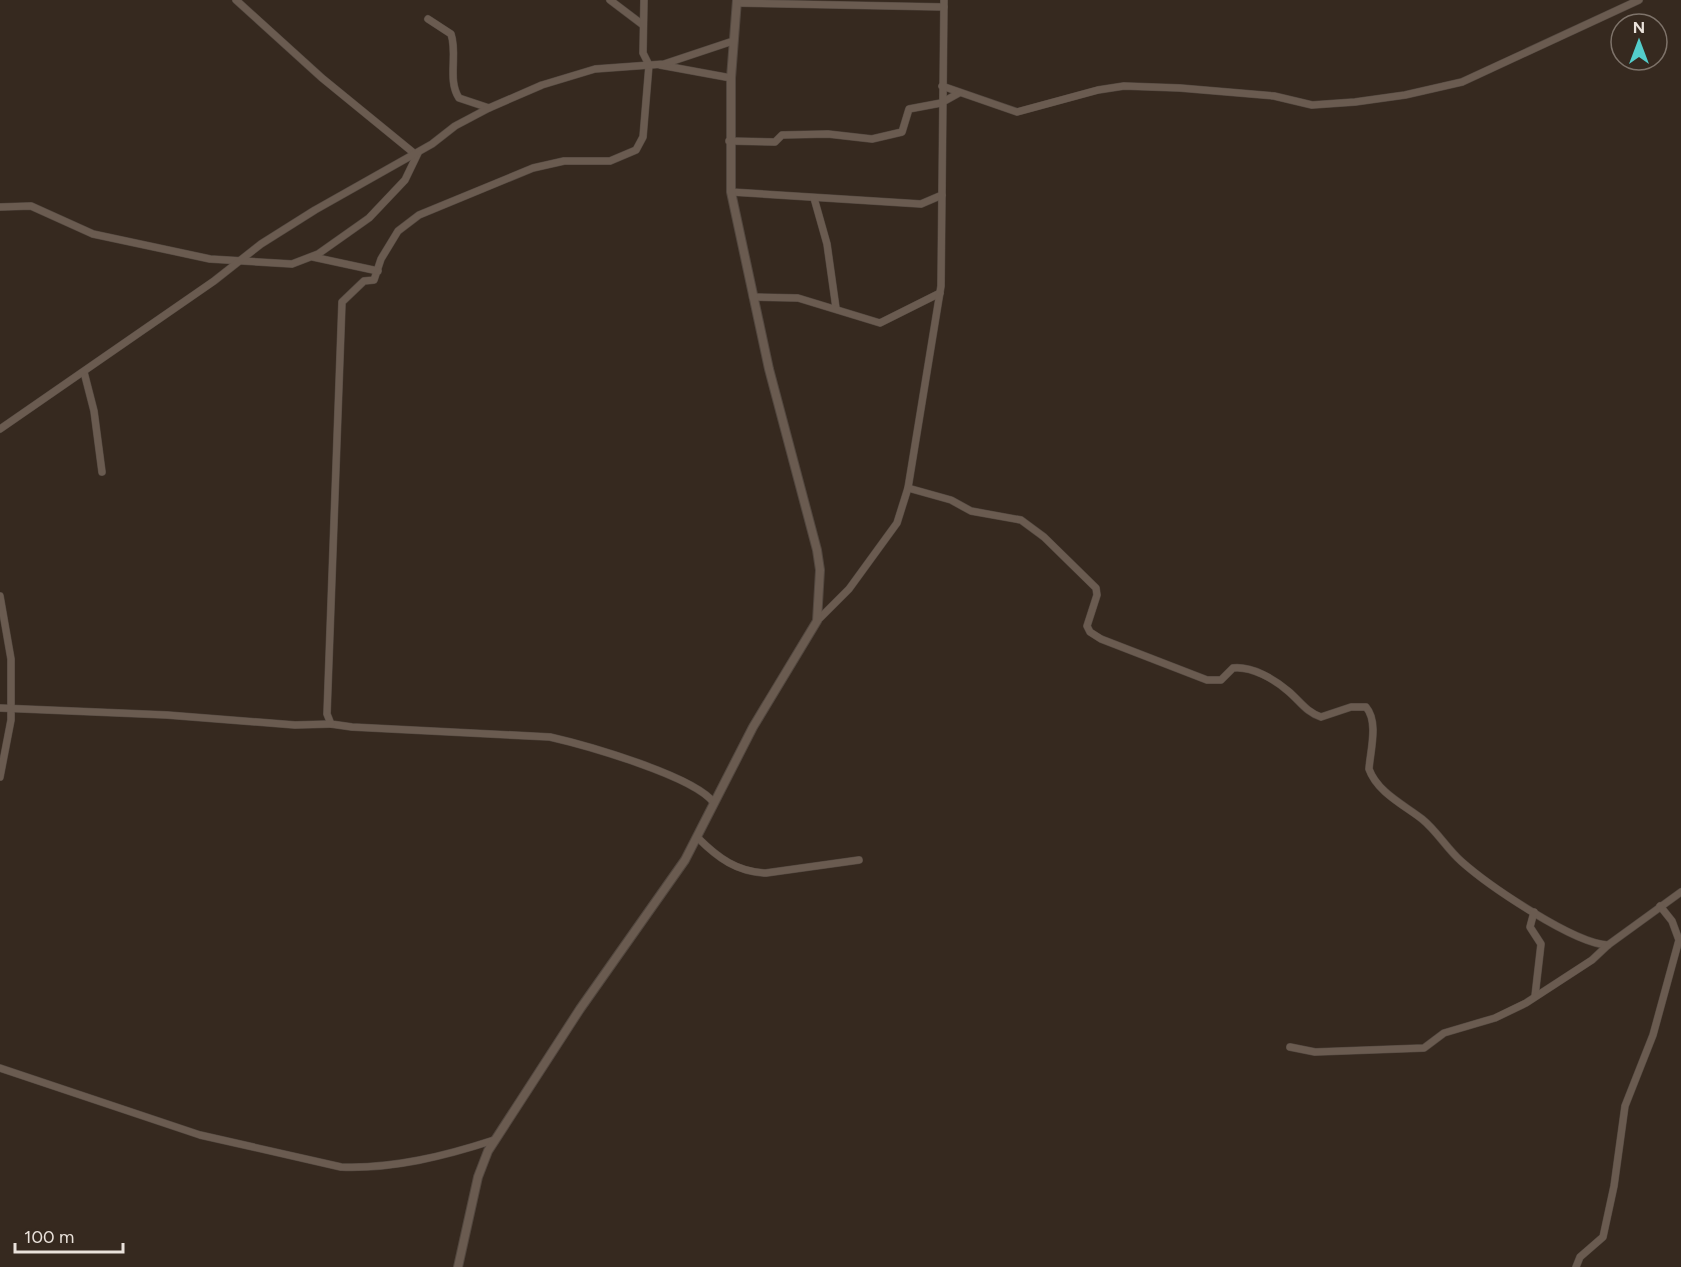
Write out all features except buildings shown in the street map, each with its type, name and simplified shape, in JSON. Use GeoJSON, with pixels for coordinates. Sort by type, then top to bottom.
{"type":"FeatureCollection","features":[{"type":"Feature","properties":{"kind":"street"},"geometry":{"type":"LineString","coordinates":[[236,0],[322,78],[417,153]]}},
{"type":"Feature","properties":{"kind":"street"},"geometry":{"type":"LineString","coordinates":[[610,0],[643,25]]}},
{"type":"Feature","properties":{"kind":"street"},"geometry":{"type":"LineString","coordinates":[[331,724],[327,704],[338,459],[341,307],[350,292],[364,281],[374,280],[381,259],[398,231],[419,215],[533,168],[564,161],[610,161],[636,150],[643,137],[649,65],[643,53],[644,0]]}},
{"type":"Feature","properties":{"kind":"street"},"geometry":{"type":"LineString","coordinates":[[942,86],[1017,112],[1098,90],[1124,86],[1190,88],[1274,96],[1312,105],[1405,95],[1462,82],[1639,0]]}},
{"type":"Feature","properties":{"kind":"street"},"geometry":{"type":"LineString","coordinates":[[458,1267],[482,1166],[494,1140],[580,1009],[673,879],[698,838],[753,727],[817,621],[849,589],[897,523],[908,488],[940,292],[944,4],[737,1],[729,141],[731,192],[769,369],[817,550],[820,570],[817,621]]}},
{"type":"Feature","properties":{"kind":"street"},"geometry":{"type":"LineString","coordinates":[[428,19],[451,34],[454,88],[459,98],[489,108]]}},
{"type":"Feature","properties":{"kind":"street"},"geometry":{"type":"LineString","coordinates":[[0,429],[315,210],[417,153],[455,126],[489,108],[551,82],[595,69],[657,64],[733,41]]}},
{"type":"Feature","properties":{"kind":"street"},"geometry":{"type":"LineString","coordinates":[[657,64],[731,78]]}},
{"type":"Feature","properties":{"kind":"street"},"geometry":{"type":"LineString","coordinates":[[729,141],[775,142],[782,135],[801,133],[880,139],[902,132],[909,109],[941,103],[959,93]]}},
{"type":"Feature","properties":{"kind":"street"},"geometry":{"type":"LineString","coordinates":[[0,207],[31,206],[93,234],[210,259],[279,265],[300,263],[313,257],[381,207],[405,180],[417,153]]}},
{"type":"Feature","properties":{"kind":"street"},"geometry":{"type":"LineString","coordinates":[[731,192],[921,204],[942,195]]}},
{"type":"Feature","properties":{"kind":"street"},"geometry":{"type":"LineString","coordinates":[[814,198],[827,244],[836,309]]}},
{"type":"Feature","properties":{"kind":"street"},"geometry":{"type":"LineString","coordinates":[[313,257],[378,271]]}},
{"type":"Feature","properties":{"kind":"street"},"geometry":{"type":"LineString","coordinates":[[753,297],[798,298],[836,309],[858,319],[880,323],[940,292]]}},
{"type":"Feature","properties":{"kind":"street"},"geometry":{"type":"LineString","coordinates":[[84,372],[94,411],[102,472]]}},
{"type":"Feature","properties":{"kind":"street"},"geometry":{"type":"LineString","coordinates":[[908,488],[951,500],[971,511],[1011,516],[1032,527],[1096,588],[1097,595],[1087,626],[1090,632],[1101,639],[1207,680],[1221,680],[1233,668],[1251,668],[1287,690],[1306,710],[1321,717],[1351,707],[1366,707],[1371,715],[1374,744],[1370,764],[1372,776],[1392,798],[1429,825],[1462,862],[1534,912],[1571,933],[1608,945]]}},
{"type":"Feature","properties":{"kind":"street"},"geometry":{"type":"LineString","coordinates":[[0,596],[11,659],[11,709],[0,777]]}},
{"type":"Feature","properties":{"kind":"street"},"geometry":{"type":"LineString","coordinates":[[0,708],[550,737],[573,742],[685,782],[702,790],[714,802]]}},
{"type":"Feature","properties":{"kind":"street"},"geometry":{"type":"LineString","coordinates":[[698,838],[724,861],[751,873],[859,860]]}},
{"type":"Feature","properties":{"kind":"street"},"geometry":{"type":"LineString","coordinates":[[1290,1047],[1315,1052],[1421,1049],[1444,1033],[1515,1010],[1592,960],[1608,945],[1681,892]]}},
{"type":"Feature","properties":{"kind":"street"},"geometry":{"type":"LineString","coordinates":[[1576,1267],[1580,1257],[1603,1237],[1614,1186],[1625,1106],[1653,1035],[1679,940],[1672,921],[1660,906]]}},
{"type":"Feature","properties":{"kind":"street"},"geometry":{"type":"LineString","coordinates":[[1534,912],[1530,927],[1540,944],[1535,996]]}},
{"type":"Feature","properties":{"kind":"street"},"geometry":{"type":"LineString","coordinates":[[0,1068],[200,1135],[341,1167],[366,1168],[398,1163],[494,1140]]}}]}
